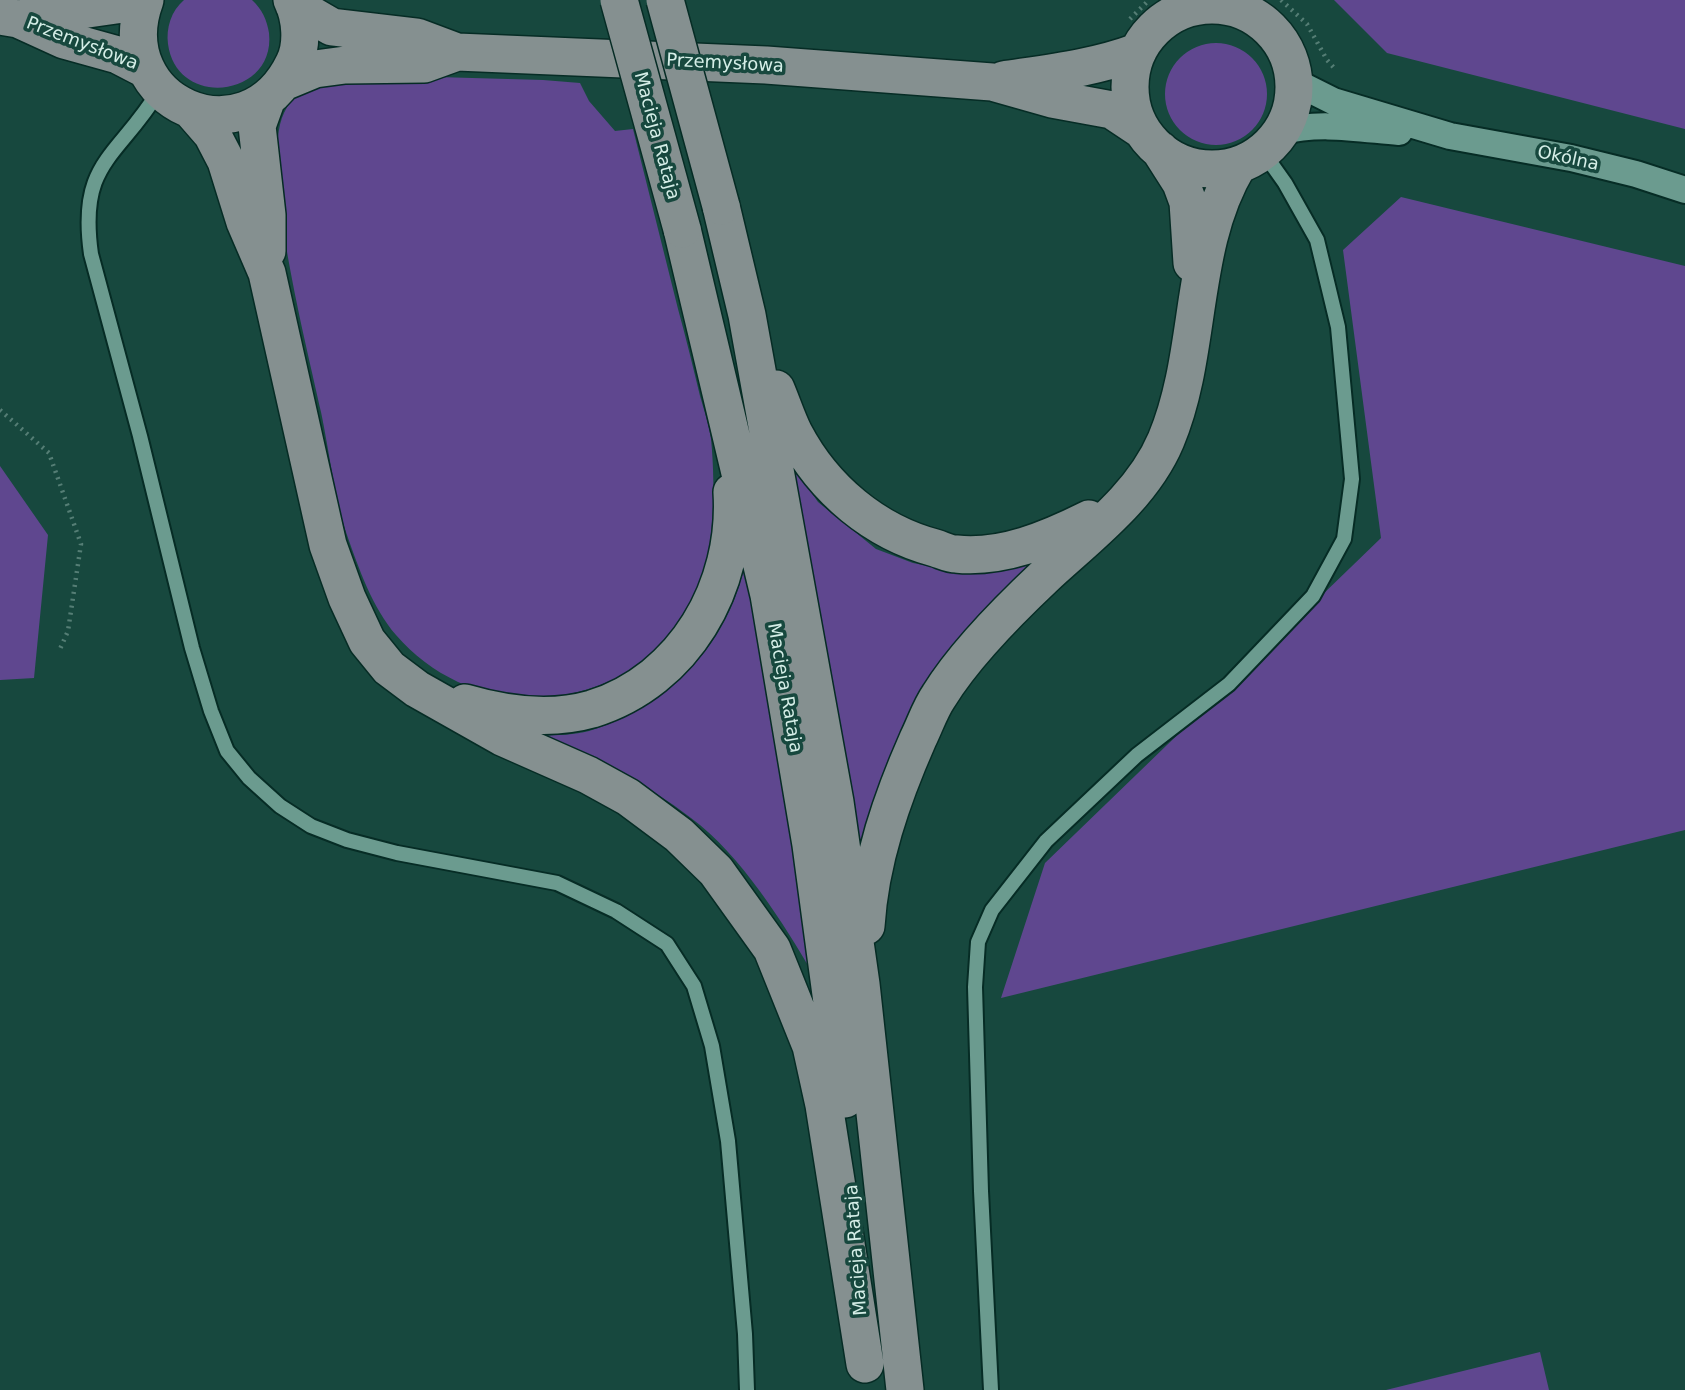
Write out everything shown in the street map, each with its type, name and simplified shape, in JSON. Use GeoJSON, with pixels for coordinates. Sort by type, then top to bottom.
{"type":"FeatureCollection","features":[{"type":"Feature","properties":{"kind":"main road","name":"Macieja Rataja"},"geometry":{"type":"LineString","coordinates":[[619,0],[682,229],[769,595],[811,845],[844,1091],[866,1377]]}},
{"type":"Feature","properties":{"kind":"main road","name":"Macieja Rataja"},"geometry":{"type":"LineString","coordinates":[[665,0],[721,206],[747,315],[815,681],[861,984],[905,1390]]}},
{"type":"Feature","properties":{"kind":"main road","name":"Przemysłowa"},"geometry":{"type":"LineString","coordinates":[[9,18],[116,7],[145,1]]}},
{"type":"Feature","properties":{"kind":"main road"},"geometry":{"type":"LineString","coordinates":[[145,1],[138,24],[139,47],[153,79]]}},
{"type":"Feature","properties":{"kind":"main road","name":"Przemysłowa"},"geometry":{"type":"LineString","coordinates":[[293,2],[332,27],[417,37],[457,52],[766,65],[992,82],[1052,99],[1112,110],[1151,140]]}},
{"type":"Feature","properties":{"kind":"main road"},"geometry":{"type":"LineString","coordinates":[[267,273],[267,215],[257,126],[297,57],[300,31],[293,2]]}},
{"type":"Feature","properties":{"kind":"main road"},"geometry":{"type":"LineString","coordinates":[[861,984],[867,908],[873,872],[901,777],[938,696],[967,657],[1040,580],[1127,499],[1146,477],[1166,440],[1187,362],[1194,313],[1223,190],[1261,150],[1292,108],[1294,82],[1288,55],[1274,32],[1253,15],[1228,6],[1200,5],[1174,13],[1153,29],[1137,52],[1130,78],[1132,105],[1151,140],[1181,183],[1188,202],[1194,313]]}},
{"type":"Feature","properties":{"kind":"main road","name":"Przemysłowa"},"geometry":{"type":"LineString","coordinates":[[9,18],[64,40],[118,55],[153,79],[175,103],[192,111],[211,115],[230,115],[249,110],[315,69],[345,65],[424,64],[457,52]]}},
{"type":"Feature","properties":{"kind":"main road","name":"Przemysłowa"},"geometry":{"type":"LineString","coordinates":[[992,82],[1114,61],[1137,52]]}},
{"type":"Feature","properties":{"kind":"main road"},"geometry":{"type":"LineString","coordinates":[[192,111],[212,134],[226,161],[245,222],[267,273],[328,545],[346,598],[368,641],[389,668],[418,689],[502,737],[588,775],[638,805],[679,835],[716,871],[772,949],[789,986],[814,1058],[824,1105],[866,1377]]}},
{"type":"Feature","properties":{"kind":"main road"},"geometry":{"type":"LineString","coordinates":[[1151,140],[1184,164],[1211,169],[1261,150]]}},
{"type":"Feature","properties":{"kind":"main road"},"geometry":{"type":"LineString","coordinates":[[747,315],[794,434],[829,484],[866,517],[907,541],[956,554],[1001,552],[1046,540],[1127,499]]}},
{"type":"Feature","properties":{"kind":"main road"},"geometry":{"type":"LineString","coordinates":[[418,689],[501,713],[533,716],[562,714],[590,709],[631,692],[671,662],[705,617],[720,581],[731,539],[732,496],[721,388]]}},
{"type":"Feature","properties":{"kind":"street","name":"Okólna"},"geometry":{"type":"LineString","coordinates":[[1294,82],[1332,101],[1450,136],[1571,159],[1636,174],[1685,190]]}},
{"type":"Feature","properties":{"kind":"street","name":"Okólna"},"geometry":{"type":"LineString","coordinates":[[1261,150],[1296,128],[1332,127],[1450,136]]}},
{"type":"Feature","properties":{"kind":"lane"},"geometry":{"type":"LineString","coordinates":[[153,79],[144,116],[111,152],[97,172],[89,201],[87,226],[91,254],[140,436],[192,648],[211,711],[228,751],[249,778],[279,806],[311,826],[348,840],[397,853],[557,883],[616,911],[667,944],[694,986],[712,1046],[723,1101],[729,1141],[747,1390]]}},
{"type":"Feature","properties":{"kind":"lane"},"geometry":{"type":"LineString","coordinates":[[991,1390],[975,987],[978,942],[992,910],[1046,841],[1137,755],[1229,684],[1313,596],[1344,538],[1352,478],[1338,327],[1317,240],[1285,183],[1261,150]]}},
{"type":"Feature","properties":{"kind":"path"},"geometry":{"type":"LineString","coordinates":[[1281,0],[1307,24],[1327,60],[1336,69]]}},
{"type":"Feature","properties":{"kind":"path"},"geometry":{"type":"LineString","coordinates":[[0,410],[49,453],[81,544],[68,631],[60,649]]}},
{"type":"Feature","properties":{"kind":"shaded area"},"geometry":{"type":"Polygon","coordinates":[[[184,0],[252,0],[264,15],[269,33],[267,55],[257,71],[242,82],[224,87],[206,86],[189,79],[175,65],[168,44],[173,15],[184,0]]]}},
{"type":"Feature","properties":{"kind":"shaded area"},"geometry":{"type":"Polygon","coordinates":[[[1334,0],[1685,0],[1685,129],[1387,53],[1334,0]]]}},
{"type":"Feature","properties":{"kind":"shaded area"},"geometry":{"type":"Polygon","coordinates":[[[1216,43],[1236,47],[1252,58],[1263,74],[1267,94],[1263,114],[1252,130],[1236,141],[1216,145],[1196,141],[1180,130],[1169,114],[1165,94],[1169,74],[1180,58],[1196,47],[1216,43]]]}},
{"type":"Feature","properties":{"kind":"shaded area"},"geometry":{"type":"Polygon","coordinates":[[[366,75],[580,83],[589,101],[615,131],[633,129],[709,428],[713,459],[712,528],[698,595],[679,629],[653,656],[604,683],[569,694],[521,698],[497,695],[453,679],[432,667],[396,635],[373,600],[361,574],[347,535],[336,491],[288,258],[277,173],[278,138],[284,113],[299,92],[330,79],[366,75]]]}},
{"type":"Feature","properties":{"kind":"shaded area"},"geometry":{"type":"Polygon","coordinates":[[[1401,197],[1685,266],[1685,830],[1001,998],[1045,863],[1381,538],[1343,250],[1401,197]]]}},
{"type":"Feature","properties":{"kind":"shaded area"},"geometry":{"type":"Polygon","coordinates":[[[789,460],[818,502],[876,549],[913,563],[950,570],[1045,558],[1020,582],[860,877],[789,460]]]}},
{"type":"Feature","properties":{"kind":"shaded area"},"geometry":{"type":"Polygon","coordinates":[[[0,466],[48,535],[34,678],[0,680],[0,466]]]}},
{"type":"Feature","properties":{"kind":"shaded area"},"geometry":{"type":"Polygon","coordinates":[[[748,557],[815,977],[760,892],[709,833],[674,805],[638,782],[542,736],[584,732],[613,722],[658,697],[677,681],[711,643],[724,622],[748,557]]]}},
{"type":"Feature","properties":{"kind":"shaded area"},"geometry":{"type":"Polygon","coordinates":[[[1540,1352],[1549,1390],[1386,1390],[1540,1352]]]}}]}
